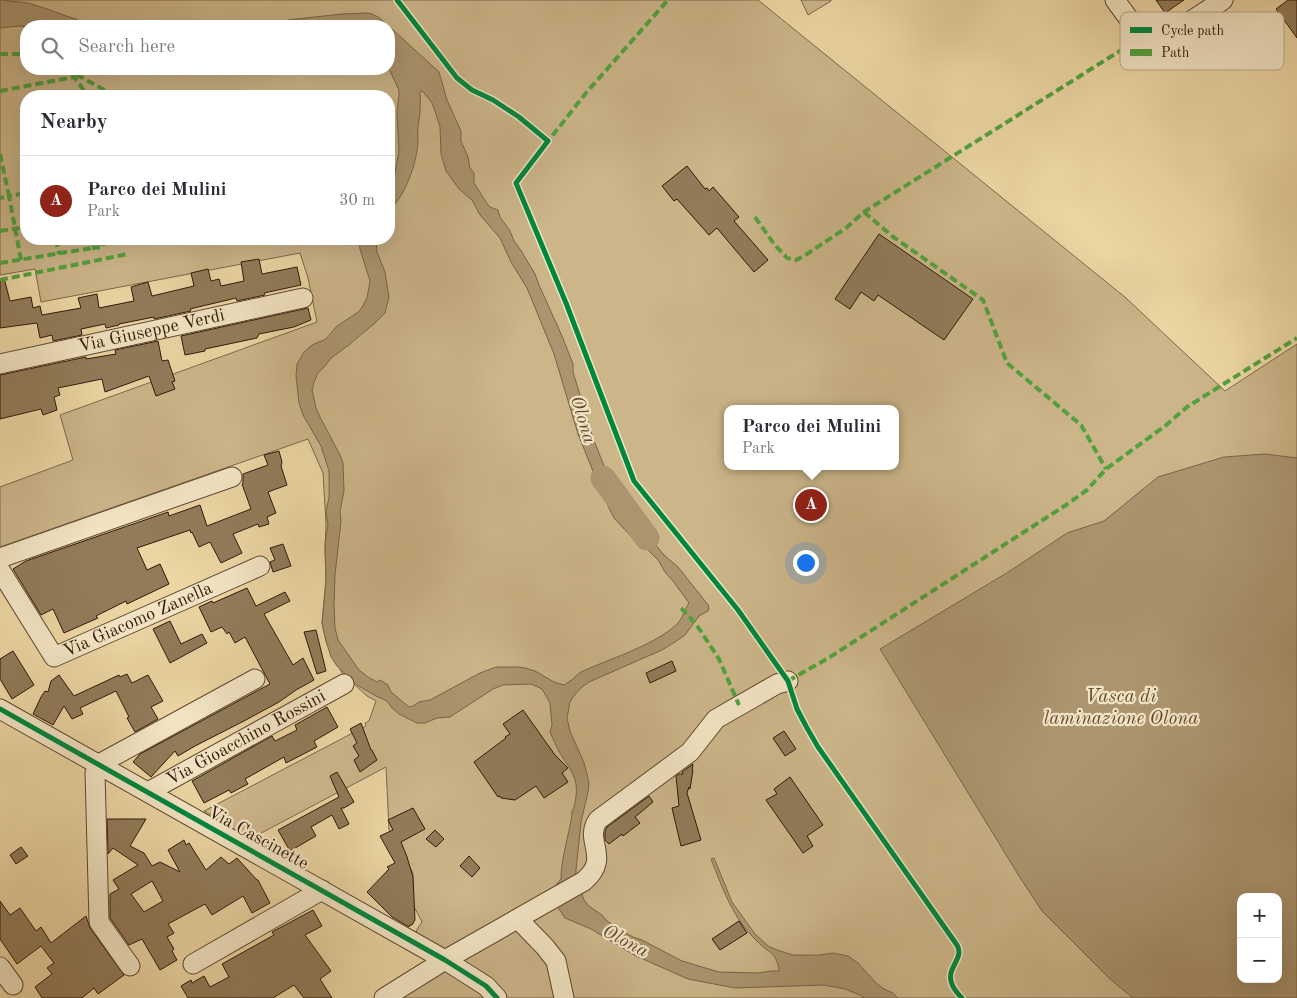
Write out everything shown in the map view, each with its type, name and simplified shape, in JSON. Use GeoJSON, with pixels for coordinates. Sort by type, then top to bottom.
{"type":"FeatureCollection","features":[{"type":"Feature","properties":{"kind":"street"},"geometry":{"type":"LineString","coordinates":[[1115,0],[1124,12]]}},
{"type":"Feature","properties":{"kind":"street"},"geometry":{"type":"LineString","coordinates":[[1204,12],[1222,0]]}},
{"type":"Feature","properties":{"kind":"street","name":"Via Giuseppe Verdi"},"geometry":{"type":"LineString","coordinates":[[0,364],[303,298]]}},
{"type":"Feature","properties":{"kind":"street"},"geometry":{"type":"LineString","coordinates":[[0,558],[232,477]]}},
{"type":"Feature","properties":{"kind":"street","name":"Via Giacomo Zanella"},"geometry":{"type":"LineString","coordinates":[[0,570],[54,657],[260,566]]}},
{"type":"Feature","properties":{"kind":"street"},"geometry":{"type":"LineString","coordinates":[[130,966],[99,922],[95,773],[99,764],[255,679]]}},
{"type":"Feature","properties":{"kind":"street"},"geometry":{"type":"LineString","coordinates":[[384,998],[445,960],[590,876],[595,869],[597,855],[593,832],[598,820],[690,752],[716,718],[782,682]]}},
{"type":"Feature","properties":{"kind":"street","name":"Via Gioacchino Rossini"},"geometry":{"type":"LineString","coordinates":[[148,792],[344,684]]}},
{"type":"Feature","properties":{"kind":"street","name":"Via Cascinette"},"geometry":{"type":"LineString","coordinates":[[0,709],[445,960],[486,986],[497,998]]}},
{"type":"Feature","properties":{"kind":"street"},"geometry":{"type":"LineString","coordinates":[[193,964],[322,890]]}},
{"type":"Feature","properties":{"kind":"street"},"geometry":{"type":"LineString","coordinates":[[518,919],[556,961],[564,998]]}},
{"type":"Feature","properties":{"kind":"street"},"geometry":{"type":"LineString","coordinates":[[0,967],[13,985]]}},
{"type":"Feature","properties":{"kind":"shaded area"},"geometry":{"type":"Polygon","coordinates":[[[0,0],[758,0],[1126,298],[1225,391],[1297,344],[1297,998],[400,998],[433,955],[416,931],[422,922],[412,903],[413,873],[389,830],[386,767],[250,839],[211,818],[213,816],[204,811],[366,726],[365,723],[369,721],[376,701],[367,696],[342,673],[326,641],[322,623],[326,580],[326,524],[323,473],[308,439],[0,547],[0,487],[73,460],[60,415],[317,322],[308,278],[300,253],[41,302],[35,269],[0,275],[0,0]]]}},
{"type":"Feature","properties":{"kind":"shaded area"},"geometry":{"type":"Polygon","coordinates":[[[801,0],[831,0],[831,1],[808,15],[801,0]]]}},
{"type":"Feature","properties":{"kind":"water"},"geometry":{"type":"Polygon","coordinates":[[[0,0],[28,3],[78,20],[20,20],[20,26],[0,28],[0,0]]]}},
{"type":"Feature","properties":{"kind":"water"},"geometry":{"type":"Polygon","coordinates":[[[367,13],[381,20],[288,20],[367,13]]]}},
{"type":"Feature","properties":{"kind":"water"},"geometry":{"type":"Polygon","coordinates":[[[395,32],[439,72],[447,100],[461,131],[461,141],[468,157],[470,168],[474,173],[474,183],[488,205],[498,210],[500,217],[535,274],[573,364],[573,372],[593,438],[621,503],[664,555],[678,567],[709,606],[708,611],[699,616],[685,635],[675,642],[662,650],[589,682],[582,687],[570,702],[567,718],[570,731],[584,763],[589,782],[581,822],[576,870],[576,878],[584,900],[590,907],[620,930],[682,961],[719,972],[759,973],[779,971],[772,954],[749,932],[735,913],[724,892],[711,859],[714,858],[732,902],[755,934],[768,946],[793,955],[833,953],[848,956],[858,963],[876,983],[898,998],[863,998],[845,989],[824,985],[735,988],[688,979],[636,956],[591,929],[565,918],[557,906],[556,885],[561,879],[576,787],[572,772],[550,732],[552,725],[550,703],[542,689],[531,684],[503,685],[493,689],[450,717],[417,723],[399,714],[387,701],[357,685],[337,666],[331,657],[322,623],[326,580],[325,543],[328,525],[326,511],[329,498],[329,471],[321,446],[303,415],[299,403],[296,376],[297,364],[304,352],[312,345],[326,339],[337,326],[357,313],[367,298],[370,281],[360,245],[376,245],[377,252],[385,272],[389,297],[385,313],[349,345],[331,358],[318,373],[312,390],[316,408],[343,463],[344,491],[340,512],[341,521],[335,575],[335,628],[338,640],[359,670],[377,682],[380,680],[388,685],[391,692],[409,707],[419,702],[430,700],[480,673],[496,667],[525,668],[564,685],[579,673],[644,645],[667,632],[679,622],[689,603],[658,560],[644,546],[637,543],[614,518],[578,434],[554,354],[527,288],[511,262],[500,238],[480,215],[472,200],[459,189],[446,171],[441,154],[440,127],[432,103],[422,91],[420,92],[416,157],[407,183],[395,204],[395,173],[399,152],[397,112],[399,90],[392,75],[395,75],[395,32]]]}},
{"type":"Feature","properties":{"kind":"water","name":"Vasca di laminazione Olona"},"geometry":{"type":"Polygon","coordinates":[[[1265,454],[1297,458],[1297,998],[1133,998],[1110,979],[1042,911],[880,649],[1010,571],[1067,533],[1104,521],[1158,477],[1224,457],[1265,454]]]}},
{"type":"Feature","properties":{"kind":"building"},"geometry":{"type":"Polygon","coordinates":[[[1156,0],[1184,0],[1166,12],[1164,12],[1156,0]]]}},
{"type":"Feature","properties":{"kind":"building"},"geometry":{"type":"Polygon","coordinates":[[[1288,0],[1297,0],[1297,38],[1284,20],[1284,12],[1278,12],[1276,9],[1288,0]]]}},
{"type":"Feature","properties":{"kind":"building"},"geometry":{"type":"Polygon","coordinates":[[[687,166],[705,189],[707,188],[709,191],[713,187],[739,217],[734,221],[768,260],[754,272],[717,228],[709,235],[677,199],[674,201],[662,186],[687,166]]]}},
{"type":"Feature","properties":{"kind":"building"},"geometry":{"type":"Polygon","coordinates":[[[879,234],[973,299],[944,340],[878,295],[874,301],[861,292],[850,309],[835,299],[879,234]]]}},
{"type":"Feature","properties":{"kind":"building"},"geometry":{"type":"Polygon","coordinates":[[[259,259],[262,274],[297,267],[301,285],[237,301],[236,298],[154,319],[154,317],[106,328],[105,324],[81,329],[82,335],[53,341],[52,335],[40,338],[37,323],[0,328],[0,279],[4,278],[10,301],[31,297],[33,308],[40,306],[42,315],[81,308],[78,298],[97,294],[99,308],[134,301],[131,287],[148,282],[152,296],[194,286],[191,273],[208,269],[211,281],[219,279],[221,286],[244,281],[241,262],[259,259]]]}},
{"type":"Feature","properties":{"kind":"building"},"geometry":{"type":"Polygon","coordinates":[[[308,308],[311,320],[294,327],[259,334],[257,338],[185,355],[181,336],[308,308]]]}},
{"type":"Feature","properties":{"kind":"building"},"geometry":{"type":"Polygon","coordinates":[[[158,341],[162,361],[168,360],[175,381],[172,382],[175,389],[156,396],[149,376],[105,392],[102,379],[58,388],[60,395],[54,397],[57,410],[43,415],[41,409],[0,419],[0,375],[86,357],[86,359],[116,354],[115,350],[158,341]]]}},
{"type":"Feature","properties":{"kind":"building"},"geometry":{"type":"Polygon","coordinates":[[[279,451],[287,485],[268,492],[276,513],[267,517],[269,524],[259,527],[258,524],[233,534],[242,553],[221,563],[210,542],[199,547],[190,530],[137,548],[147,570],[160,564],[169,584],[127,604],[126,601],[96,616],[98,618],[64,633],[53,609],[41,615],[13,569],[26,561],[168,512],[169,516],[200,505],[207,526],[251,509],[242,484],[243,474],[268,465],[264,455],[279,451]]]}},
{"type":"Feature","properties":{"kind":"building"},"geometry":{"type":"Polygon","coordinates":[[[283,544],[291,566],[273,572],[270,562],[275,560],[270,548],[283,544]]]}},
{"type":"Feature","properties":{"kind":"building"},"geometry":{"type":"Polygon","coordinates":[[[247,588],[256,606],[285,592],[290,601],[264,614],[293,665],[303,658],[314,680],[279,702],[178,756],[175,751],[151,777],[133,762],[140,754],[270,684],[245,637],[235,643],[229,632],[227,634],[222,627],[211,632],[199,607],[247,588]]]}},
{"type":"Feature","properties":{"kind":"building"},"geometry":{"type":"Polygon","coordinates":[[[170,621],[181,644],[202,634],[207,643],[170,663],[153,629],[170,621]]]}},
{"type":"Feature","properties":{"kind":"building"},"geometry":{"type":"Polygon","coordinates":[[[316,630],[326,671],[317,674],[304,632],[316,630]]]}},
{"type":"Feature","properties":{"kind":"building"},"geometry":{"type":"Polygon","coordinates":[[[13,651],[34,685],[12,699],[0,679],[0,659],[13,651]]]}},
{"type":"Feature","properties":{"kind":"building"},"geometry":{"type":"Polygon","coordinates":[[[672,661],[676,671],[650,683],[646,673],[672,661]]]}},
{"type":"Feature","properties":{"kind":"building"},"geometry":{"type":"Polygon","coordinates":[[[127,674],[132,683],[148,675],[163,701],[151,707],[158,719],[135,732],[116,691],[80,708],[83,714],[72,719],[64,706],[53,725],[33,714],[45,691],[48,692],[51,681],[59,675],[74,696],[119,675],[120,677],[127,674]]]}},
{"type":"Feature","properties":{"kind":"building"},"geometry":{"type":"Polygon","coordinates":[[[327,707],[338,727],[314,741],[317,747],[286,763],[284,757],[245,779],[248,784],[231,793],[229,790],[204,803],[192,781],[272,736],[275,741],[297,730],[295,725],[327,707]]]}},
{"type":"Feature","properties":{"kind":"building"},"geometry":{"type":"Polygon","coordinates":[[[523,710],[555,755],[568,768],[562,773],[568,782],[544,798],[536,786],[515,800],[501,798],[500,796],[498,797],[474,762],[510,734],[503,724],[523,710]]]}},
{"type":"Feature","properties":{"kind":"building"},"geometry":{"type":"Polygon","coordinates":[[[361,723],[371,750],[377,760],[360,772],[354,760],[359,756],[353,746],[357,743],[350,729],[361,723]]]}},
{"type":"Feature","properties":{"kind":"building"},"geometry":{"type":"Polygon","coordinates":[[[784,731],[796,749],[785,756],[773,738],[784,731]]]}},
{"type":"Feature","properties":{"kind":"building"},"geometry":{"type":"Polygon","coordinates":[[[693,764],[690,789],[689,787],[687,793],[701,840],[681,846],[672,808],[679,806],[676,776],[683,774],[682,772],[693,764]]]}},
{"type":"Feature","properties":{"kind":"building"},"geometry":{"type":"Polygon","coordinates":[[[337,772],[354,802],[341,808],[349,824],[339,829],[332,815],[311,827],[316,836],[290,851],[278,830],[339,797],[330,776],[337,772]]]}},
{"type":"Feature","properties":{"kind":"building"},"geometry":{"type":"Polygon","coordinates":[[[790,777],[823,825],[807,836],[813,846],[803,853],[766,800],[777,794],[774,789],[790,777]]]}},
{"type":"Feature","properties":{"kind":"building"},"geometry":{"type":"Polygon","coordinates":[[[649,796],[653,802],[635,817],[640,823],[609,844],[605,840],[607,827],[649,796]]]}},
{"type":"Feature","properties":{"kind":"building"},"geometry":{"type":"Polygon","coordinates":[[[413,808],[425,829],[401,842],[413,877],[415,920],[409,927],[392,917],[367,892],[389,869],[387,867],[395,863],[380,836],[393,830],[388,820],[413,808]]]}},
{"type":"Feature","properties":{"kind":"building"},"geometry":{"type":"Polygon","coordinates":[[[107,819],[146,819],[130,846],[144,853],[152,866],[160,862],[180,872],[168,850],[184,840],[186,845],[189,843],[206,870],[221,857],[229,864],[237,858],[258,880],[270,903],[252,913],[243,896],[212,915],[205,904],[168,924],[174,933],[167,937],[174,949],[172,951],[177,960],[160,970],[142,939],[129,945],[110,918],[110,894],[119,889],[113,880],[138,865],[113,848],[108,854],[107,819]],[[152,881],[131,894],[144,912],[163,901],[152,881]]]}},
{"type":"Feature","properties":{"kind":"building"},"geometry":{"type":"Polygon","coordinates":[[[435,830],[444,839],[436,847],[426,839],[435,830]]]}},
{"type":"Feature","properties":{"kind":"building"},"geometry":{"type":"Polygon","coordinates":[[[21,847],[28,856],[16,864],[10,855],[21,847]]]}},
{"type":"Feature","properties":{"kind":"building"},"geometry":{"type":"Polygon","coordinates":[[[469,856],[480,868],[472,877],[460,866],[469,856]]]}},
{"type":"Feature","properties":{"kind":"building"},"geometry":{"type":"Polygon","coordinates":[[[0,901],[10,915],[20,908],[36,931],[41,927],[51,943],[86,916],[90,928],[124,975],[98,994],[94,988],[82,998],[42,998],[35,987],[52,974],[47,968],[54,963],[41,946],[17,964],[0,939],[0,901]]]}},
{"type":"Feature","properties":{"kind":"building"},"geometry":{"type":"Polygon","coordinates":[[[313,910],[322,926],[305,935],[331,971],[320,979],[332,998],[304,998],[294,985],[273,998],[188,998],[181,986],[191,980],[192,983],[204,976],[210,987],[229,977],[222,964],[274,935],[272,932],[313,910]]]}},
{"type":"Feature","properties":{"kind":"building"},"geometry":{"type":"Polygon","coordinates":[[[739,921],[747,933],[720,950],[712,939],[739,921]]]}},
{"type":"Feature","properties":{"kind":"waterway","name":"Olona"},"geometry":{"type":"LineString","coordinates":[[603,478],[647,538]]}},
{"type":"Feature","properties":{"kind":"marked path"},"geometry":{"type":"LineString","coordinates":[[545,145],[586,93],[668,0]]}},
{"type":"Feature","properties":{"kind":"marked path"},"geometry":{"type":"LineString","coordinates":[[755,217],[774,244],[787,258],[796,260],[846,228],[864,212],[1120,51]]}},
{"type":"Feature","properties":{"kind":"marked path"},"geometry":{"type":"LineString","coordinates":[[0,54],[20,54]]}},
{"type":"Feature","properties":{"kind":"marked path"},"geometry":{"type":"LineString","coordinates":[[77,75],[104,90]]}},
{"type":"Feature","properties":{"kind":"marked path"},"geometry":{"type":"LineString","coordinates":[[0,91],[74,77],[84,90]]}},
{"type":"Feature","properties":{"kind":"marked path"},"geometry":{"type":"LineString","coordinates":[[0,154],[9,196],[0,198]]}},
{"type":"Feature","properties":{"kind":"marked path"},"geometry":{"type":"LineString","coordinates":[[20,194],[9,196],[21,260]]}},
{"type":"Feature","properties":{"kind":"marked path"},"geometry":{"type":"LineString","coordinates":[[864,212],[892,236],[983,300],[1007,363],[1081,425],[1106,469]]}},
{"type":"Feature","properties":{"kind":"marked path"},"geometry":{"type":"LineString","coordinates":[[0,231],[20,228]]}},
{"type":"Feature","properties":{"kind":"marked path"},"geometry":{"type":"LineString","coordinates":[[57,245],[59,254]]}},
{"type":"Feature","properties":{"kind":"marked path"},"geometry":{"type":"LineString","coordinates":[[0,263],[92,248],[92,245]]}},
{"type":"Feature","properties":{"kind":"marked path"},"geometry":{"type":"LineString","coordinates":[[92,248],[103,247],[103,245]]}},
{"type":"Feature","properties":{"kind":"marked path"},"geometry":{"type":"LineString","coordinates":[[0,280],[128,254]]}},
{"type":"Feature","properties":{"kind":"marked path"},"geometry":{"type":"LineString","coordinates":[[788,681],[830,657],[1066,505],[1087,490],[1106,469],[1165,426],[1187,407],[1297,338]]}},
{"type":"Feature","properties":{"kind":"marked path"},"geometry":{"type":"LineString","coordinates":[[681,608],[696,624],[719,659],[739,705]]}},
{"type":"Feature","properties":{"kind":"cycle path"},"geometry":{"type":"LineString","coordinates":[[397,0],[457,78],[472,90],[493,100],[519,117],[548,141],[516,183],[566,303],[634,481],[738,610],[788,681],[797,709],[818,747],[957,945],[959,955],[951,973],[951,978],[954,988],[962,998]]}},
{"type":"Feature","properties":{"kind":"cycle path"},"geometry":{"type":"LineString","coordinates":[[0,709],[445,960],[486,986],[497,998]]}},
{"type":"Feature","properties":{"kind":"place","name":"Parco dei Mulini"},"geometry":{"type":"Point","coordinates":[811,505]}}]}
